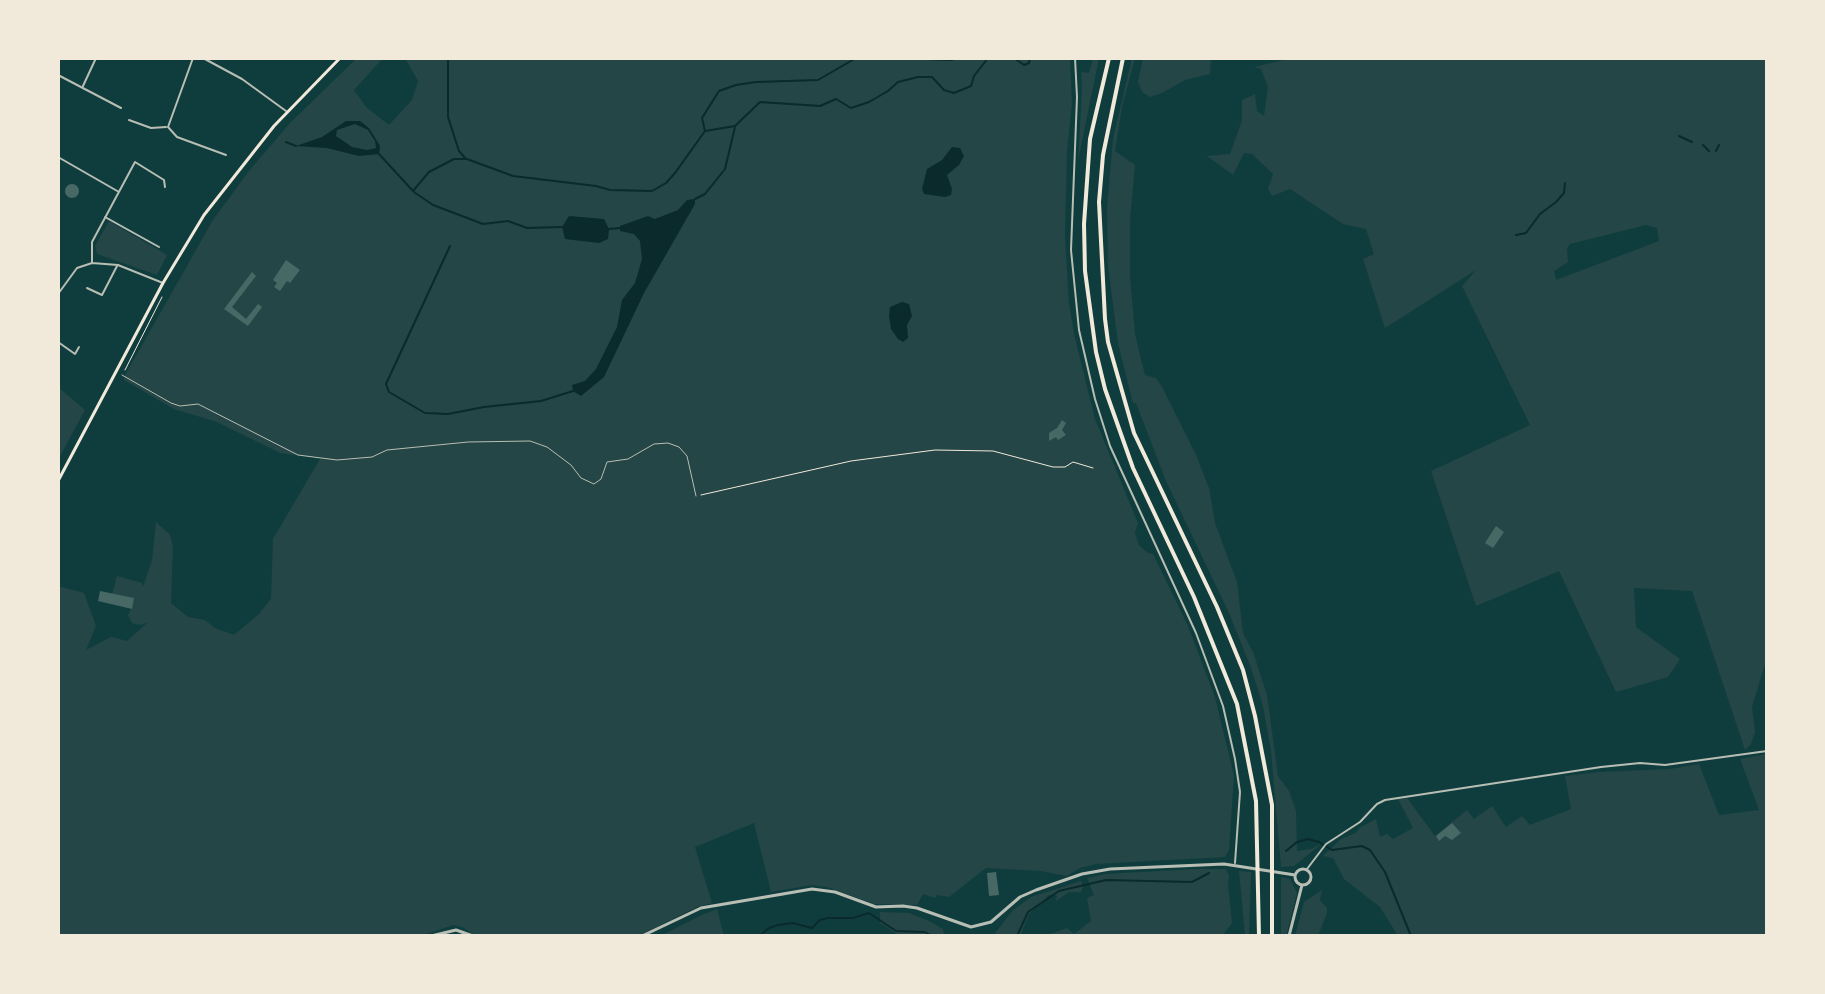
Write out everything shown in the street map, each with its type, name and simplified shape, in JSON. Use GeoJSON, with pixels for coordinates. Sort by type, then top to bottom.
{"type":"FeatureCollection","features":[{"type":"Feature","properties":{"kind":"highway"},"geometry":{"type":"LineString","coordinates":[[1109,58],[1090,139],[1084,224],[1085,271],[1096,352],[1105,389],[1133,468],[1194,597],[1237,704],[1254,788],[1259,936]]}},
{"type":"Feature","properties":{"kind":"highway"},"geometry":{"type":"LineString","coordinates":[[1123,58],[1103,155],[1099,202],[1099,241],[1108,342],[1134,433],[1217,607],[1243,670],[1272,805],[1272,936]]}},
{"type":"Feature","properties":{"kind":"main road"},"geometry":{"type":"LineString","coordinates":[[58,481],[163,283],[221,191],[287,111],[338,59]]}},
{"type":"Feature","properties":{"kind":"street"},"geometry":{"type":"LineString","coordinates":[[83,87],[96,58]]}},
{"type":"Feature","properties":{"kind":"street"},"geometry":{"type":"LineString","coordinates":[[168,127],[193,58]]}},
{"type":"Feature","properties":{"kind":"street"},"geometry":{"type":"LineString","coordinates":[[203,58],[242,79],[287,111]]}},
{"type":"Feature","properties":{"kind":"street"},"geometry":{"type":"LineString","coordinates":[[1075,58],[1077,97],[1071,250],[1079,330],[1110,446],[1196,633],[1223,706],[1239,784],[1235,865]]}},
{"type":"Feature","properties":{"kind":"street"},"geometry":{"type":"LineString","coordinates":[[58,75],[121,108]]}},
{"type":"Feature","properties":{"kind":"street"},"geometry":{"type":"LineString","coordinates":[[129,120],[151,128],[168,127]]}},
{"type":"Feature","properties":{"kind":"street"},"geometry":{"type":"LineString","coordinates":[[168,127],[177,137],[226,155]]}},
{"type":"Feature","properties":{"kind":"street"},"geometry":{"type":"LineString","coordinates":[[58,163],[59,157],[120,192]]}},
{"type":"Feature","properties":{"kind":"street"},"geometry":{"type":"LineString","coordinates":[[92,263],[92,242],[135,162],[164,180],[165,187]]}},
{"type":"Feature","properties":{"kind":"street"},"geometry":{"type":"LineString","coordinates":[[105,217],[159,247]]}},
{"type":"Feature","properties":{"kind":"street"},"geometry":{"type":"LineString","coordinates":[[58,294],[77,268],[92,263],[118,265],[163,283]]}},
{"type":"Feature","properties":{"kind":"street"},"geometry":{"type":"LineString","coordinates":[[87,288],[102,295],[118,265]]}},
{"type":"Feature","properties":{"kind":"street"},"geometry":{"type":"LineString","coordinates":[[58,342],[75,354],[79,347]]}},
{"type":"Feature","properties":{"kind":"street"},"geometry":{"type":"LineString","coordinates":[[1307,869],[1326,844],[1360,822],[1377,804],[1395,798],[1601,767],[1640,763],[1665,765],[1767,751]]}},
{"type":"Feature","properties":{"kind":"street"},"geometry":{"type":"LineString","coordinates":[[642,936],[701,908],[812,889],[835,892],[876,907],[917,908],[971,927],[991,922],[1027,893],[1082,874],[1170,865],[1235,865],[1295,875]]}},
{"type":"Feature","properties":{"kind":"street"},"geometry":{"type":"LineString","coordinates":[[1302,885],[1296,881],[1295,875],[1300,869],[1307,869]]}},
{"type":"Feature","properties":{"kind":"street"},"geometry":{"type":"LineString","coordinates":[[1289,936],[1302,885],[1311,879],[1307,869]]}},
{"type":"Feature","properties":{"kind":"street"},"geometry":{"type":"LineString","coordinates":[[431,936],[456,930],[473,936]]}},
{"type":"Feature","properties":{"kind":"lane"},"geometry":{"type":"LineString","coordinates":[[122,375],[171,403],[180,406],[198,404],[298,455],[337,460],[372,457],[387,450],[468,442],[530,441],[547,447],[571,465],[581,478],[594,484],[601,479],[607,462],[628,459],[654,444],[668,443],[679,447],[687,456],[696,496]]}},
{"type":"Feature","properties":{"kind":"path"},"geometry":{"type":"LineString","coordinates":[[122,375],[161,297]]}},
{"type":"Feature","properties":{"kind":"path"},"geometry":{"type":"LineString","coordinates":[[696,496],[851,461],[935,450],[993,451],[1053,467],[1065,467],[1073,462],[1093,468]]}},
{"type":"Feature","properties":{"kind":"shaded area"},"geometry":{"type":"Polygon","coordinates":[[[357,58],[383,58],[354,90],[366,107],[389,125],[412,100],[418,81],[405,58],[1070,58],[1072,104],[1067,151],[1065,236],[1069,304],[1075,338],[1095,419],[1138,523],[1135,533],[1139,545],[1153,554],[1188,626],[1215,697],[1234,776],[1229,850],[1225,857],[1096,864],[1080,868],[1067,876],[1041,871],[986,868],[949,897],[937,895],[935,898],[923,894],[917,905],[874,904],[827,887],[812,885],[771,892],[754,823],[695,847],[712,903],[697,907],[638,936],[477,936],[453,925],[421,936],[58,936],[58,586],[84,593],[96,626],[86,650],[111,637],[127,641],[147,623],[132,623],[128,615],[132,608],[112,594],[117,576],[142,583],[143,587],[152,560],[156,522],[170,535],[173,546],[171,603],[188,617],[205,620],[215,628],[234,635],[271,599],[273,539],[320,459],[280,453],[217,422],[174,409],[124,380],[124,377],[213,220],[289,124],[357,58]]]}},
{"type":"Feature","properties":{"kind":"shaded area"},"geometry":{"type":"Polygon","coordinates":[[[1093,58],[1099,58],[1078,161],[1081,72],[1089,73],[1093,58]]]}},
{"type":"Feature","properties":{"kind":"shaded area"},"geometry":{"type":"Polygon","coordinates":[[[1132,58],[1135,58],[1122,107],[1115,151],[1135,165],[1130,220],[1130,277],[1135,334],[1145,375],[1156,378],[1162,387],[1209,488],[1215,523],[1237,582],[1243,633],[1253,652],[1267,695],[1278,776],[1289,791],[1296,811],[1297,851],[1311,849],[1324,842],[1294,866],[1281,867],[1271,751],[1263,706],[1251,668],[1229,613],[1166,481],[1136,403],[1133,403],[1118,343],[1108,266],[1107,208],[1113,139],[1132,58]]]}},
{"type":"Feature","properties":{"kind":"shaded area"},"geometry":{"type":"Polygon","coordinates":[[[1143,58],[1211,58],[1210,74],[1185,80],[1150,97],[1142,92],[1138,82],[1143,58]]]}},
{"type":"Feature","properties":{"kind":"shaded area"},"geometry":{"type":"Polygon","coordinates":[[[1293,58],[1767,58],[1767,658],[1752,707],[1755,732],[1745,750],[1692,591],[1634,588],[1636,627],[1680,659],[1668,677],[1616,692],[1559,571],[1476,606],[1431,471],[1530,425],[1462,286],[1476,270],[1385,328],[1363,259],[1374,254],[1366,229],[1343,224],[1290,189],[1272,196],[1268,189],[1273,174],[1252,154],[1244,153],[1233,175],[1207,156],[1230,154],[1242,120],[1242,100],[1255,94],[1257,111],[1264,116],[1268,87],[1261,69],[1254,67],[1293,58]],[[1646,225],[1570,244],[1567,248],[1568,262],[1554,271],[1556,280],[1659,241],[1657,228],[1646,225]]]}},
{"type":"Feature","properties":{"kind":"shaded area"},"geometry":{"type":"Polygon","coordinates":[[[346,121],[360,121],[369,128],[380,146],[379,154],[359,156],[327,148],[296,146],[322,137],[346,121]],[[355,124],[337,130],[336,136],[352,147],[376,148],[368,130],[355,124]]]}},
{"type":"Feature","properties":{"kind":"shaded area"},"geometry":{"type":"Polygon","coordinates":[[[952,147],[960,148],[964,156],[947,175],[951,195],[924,194],[922,189],[927,169],[942,160],[952,147]]]}},
{"type":"Feature","properties":{"kind":"shaded area"},"geometry":{"type":"Polygon","coordinates":[[[695,199],[644,293],[604,377],[581,396],[573,391],[572,385],[585,381],[596,369],[617,327],[622,300],[635,283],[642,259],[640,241],[634,234],[620,231],[620,226],[648,216],[655,219],[678,210],[687,200],[695,199]]]}},
{"type":"Feature","properties":{"kind":"shaded area"},"geometry":{"type":"Polygon","coordinates":[[[569,216],[604,219],[609,229],[608,239],[599,243],[565,239],[562,227],[569,216]]]}},
{"type":"Feature","properties":{"kind":"shaded area"},"geometry":{"type":"Polygon","coordinates":[[[109,221],[167,255],[157,275],[97,254],[95,246],[109,221]]]}},
{"type":"Feature","properties":{"kind":"shaded area"},"geometry":{"type":"Polygon","coordinates":[[[902,302],[909,304],[912,316],[907,325],[908,338],[903,342],[891,329],[889,316],[890,307],[902,302]]]}},
{"type":"Feature","properties":{"kind":"shaded area"},"geometry":{"type":"Polygon","coordinates":[[[58,387],[85,410],[58,460],[58,387]]]}},
{"type":"Feature","properties":{"kind":"shaded area"},"geometry":{"type":"Polygon","coordinates":[[[1767,754],[1767,936],[1398,936],[1380,907],[1344,879],[1333,858],[1323,856],[1341,839],[1376,819],[1380,837],[1387,834],[1393,839],[1413,828],[1398,799],[1407,798],[1435,836],[1467,810],[1474,819],[1492,806],[1506,827],[1522,816],[1530,825],[1571,809],[1565,776],[1599,772],[1670,769],[1699,764],[1719,815],[1759,810],[1740,759],[1767,754]]]}},
{"type":"Feature","properties":{"kind":"shaded area"},"geometry":{"type":"Polygon","coordinates":[[[1226,869],[1229,876],[1232,923],[1222,936],[1045,936],[1067,928],[1074,934],[1091,921],[1087,898],[1094,895],[1087,878],[1105,874],[1226,869]]]}},
{"type":"Feature","properties":{"kind":"shaded area"},"geometry":{"type":"Polygon","coordinates":[[[1239,871],[1251,872],[1249,936],[1245,936],[1239,871]]]}},
{"type":"Feature","properties":{"kind":"shaded area"},"geometry":{"type":"Polygon","coordinates":[[[1281,877],[1290,879],[1297,893],[1286,936],[1281,936],[1281,877]]]}},
{"type":"Feature","properties":{"kind":"shaded area"},"geometry":{"type":"Polygon","coordinates":[[[1081,881],[1081,892],[1069,892],[1056,901],[1057,895],[1049,895],[1029,914],[1020,936],[999,936],[995,933],[1013,910],[1031,897],[1081,881]]]}},
{"type":"Feature","properties":{"kind":"shaded area"},"geometry":{"type":"Polygon","coordinates":[[[1322,890],[1320,900],[1327,913],[1318,936],[1295,936],[1304,902],[1322,890]]]}},
{"type":"Feature","properties":{"kind":"shaded area"},"geometry":{"type":"Polygon","coordinates":[[[717,909],[724,936],[660,936],[702,915],[717,909]]]}},
{"type":"Feature","properties":{"kind":"shaded area"},"geometry":{"type":"Polygon","coordinates":[[[880,912],[909,913],[943,929],[944,936],[900,936],[880,923],[880,912]]]}},
{"type":"Feature","properties":{"kind":"building"},"geometry":{"type":"Polygon","coordinates":[[[72,184],[79,191],[72,198],[65,191],[72,184]]]}},
{"type":"Feature","properties":{"kind":"building"},"geometry":{"type":"Polygon","coordinates":[[[286,260],[300,270],[280,291],[274,287],[277,283],[273,280],[286,260]]]}},
{"type":"Feature","properties":{"kind":"building"},"geometry":{"type":"Polygon","coordinates":[[[252,272],[256,276],[232,307],[246,319],[258,304],[262,307],[248,326],[224,309],[252,272]]]}},
{"type":"Feature","properties":{"kind":"building"},"geometry":{"type":"Polygon","coordinates":[[[1062,420],[1066,423],[1062,430],[1066,435],[1049,441],[1049,433],[1062,420]]]}},
{"type":"Feature","properties":{"kind":"building"},"geometry":{"type":"Polygon","coordinates":[[[1496,526],[1504,532],[1493,548],[1485,543],[1496,526]]]}},
{"type":"Feature","properties":{"kind":"building"},"geometry":{"type":"Polygon","coordinates":[[[100,591],[134,598],[132,609],[98,601],[100,591]]]}},
{"type":"Feature","properties":{"kind":"building"},"geometry":{"type":"Polygon","coordinates":[[[1452,823],[1461,833],[1452,840],[1445,836],[1439,841],[1436,836],[1452,823]]]}},
{"type":"Feature","properties":{"kind":"building"},"geometry":{"type":"Polygon","coordinates":[[[996,872],[999,895],[989,896],[987,873],[996,872]]]}},
{"type":"Feature","properties":{"kind":"waterway"},"geometry":{"type":"LineString","coordinates":[[448,58],[448,117],[459,151],[466,159]]}},
{"type":"Feature","properties":{"kind":"waterway"},"geometry":{"type":"LineString","coordinates":[[705,131],[702,118],[719,91],[756,82],[818,80],[856,58]]}},
{"type":"Feature","properties":{"kind":"waterway"},"geometry":{"type":"LineString","coordinates":[[901,58],[958,58]]}},
{"type":"Feature","properties":{"kind":"waterway"},"geometry":{"type":"LineString","coordinates":[[379,154],[413,191],[429,172],[454,159],[467,159],[513,176],[610,190],[652,191],[675,173],[705,131],[735,126],[760,102],[820,106],[836,99],[851,108],[869,102],[898,82],[918,77],[932,77],[944,90],[954,93],[971,86],[974,76],[988,58]]}},
{"type":"Feature","properties":{"kind":"waterway"},"geometry":{"type":"LineString","coordinates":[[1014,58],[1024,65],[1029,63],[1030,58]]}},
{"type":"Feature","properties":{"kind":"waterway"},"geometry":{"type":"LineString","coordinates":[[695,199],[705,194],[725,169],[735,127]]}},
{"type":"Feature","properties":{"kind":"waterway"},"geometry":{"type":"LineString","coordinates":[[1679,136],[1692,142]]}},
{"type":"Feature","properties":{"kind":"waterway"},"geometry":{"type":"LineString","coordinates":[[286,142],[296,146]]}},
{"type":"Feature","properties":{"kind":"waterway"},"geometry":{"type":"LineString","coordinates":[[1703,145],[1709,151]]}},
{"type":"Feature","properties":{"kind":"waterway"},"geometry":{"type":"LineString","coordinates":[[1716,151],[1719,145]]}},
{"type":"Feature","properties":{"kind":"waterway"},"geometry":{"type":"LineString","coordinates":[[1516,235],[1526,233],[1540,214],[1556,202],[1564,193],[1565,183]]}},
{"type":"Feature","properties":{"kind":"waterway"},"geometry":{"type":"LineString","coordinates":[[414,192],[433,205],[483,224],[508,221],[527,228],[562,227]]}},
{"type":"Feature","properties":{"kind":"waterway"},"geometry":{"type":"LineString","coordinates":[[609,229],[620,228]]}},
{"type":"Feature","properties":{"kind":"waterway"},"geometry":{"type":"LineString","coordinates":[[450,246],[386,384],[389,392],[425,413],[448,414],[541,401],[573,391]]}},
{"type":"Feature","properties":{"kind":"waterway"},"geometry":{"type":"LineString","coordinates":[[1286,851],[1297,842],[1308,839],[1332,850],[1362,846],[1370,850],[1385,872],[1411,936]]}},
{"type":"Feature","properties":{"kind":"waterway"},"geometry":{"type":"LineString","coordinates":[[1017,936],[1028,912],[1059,891],[1106,880],[1192,882],[1209,873]]}},
{"type":"Feature","properties":{"kind":"waterway"},"geometry":{"type":"LineString","coordinates":[[759,936],[778,925],[793,923],[812,928],[820,920],[853,918],[869,913],[896,931],[925,932],[932,936]]}}]}
